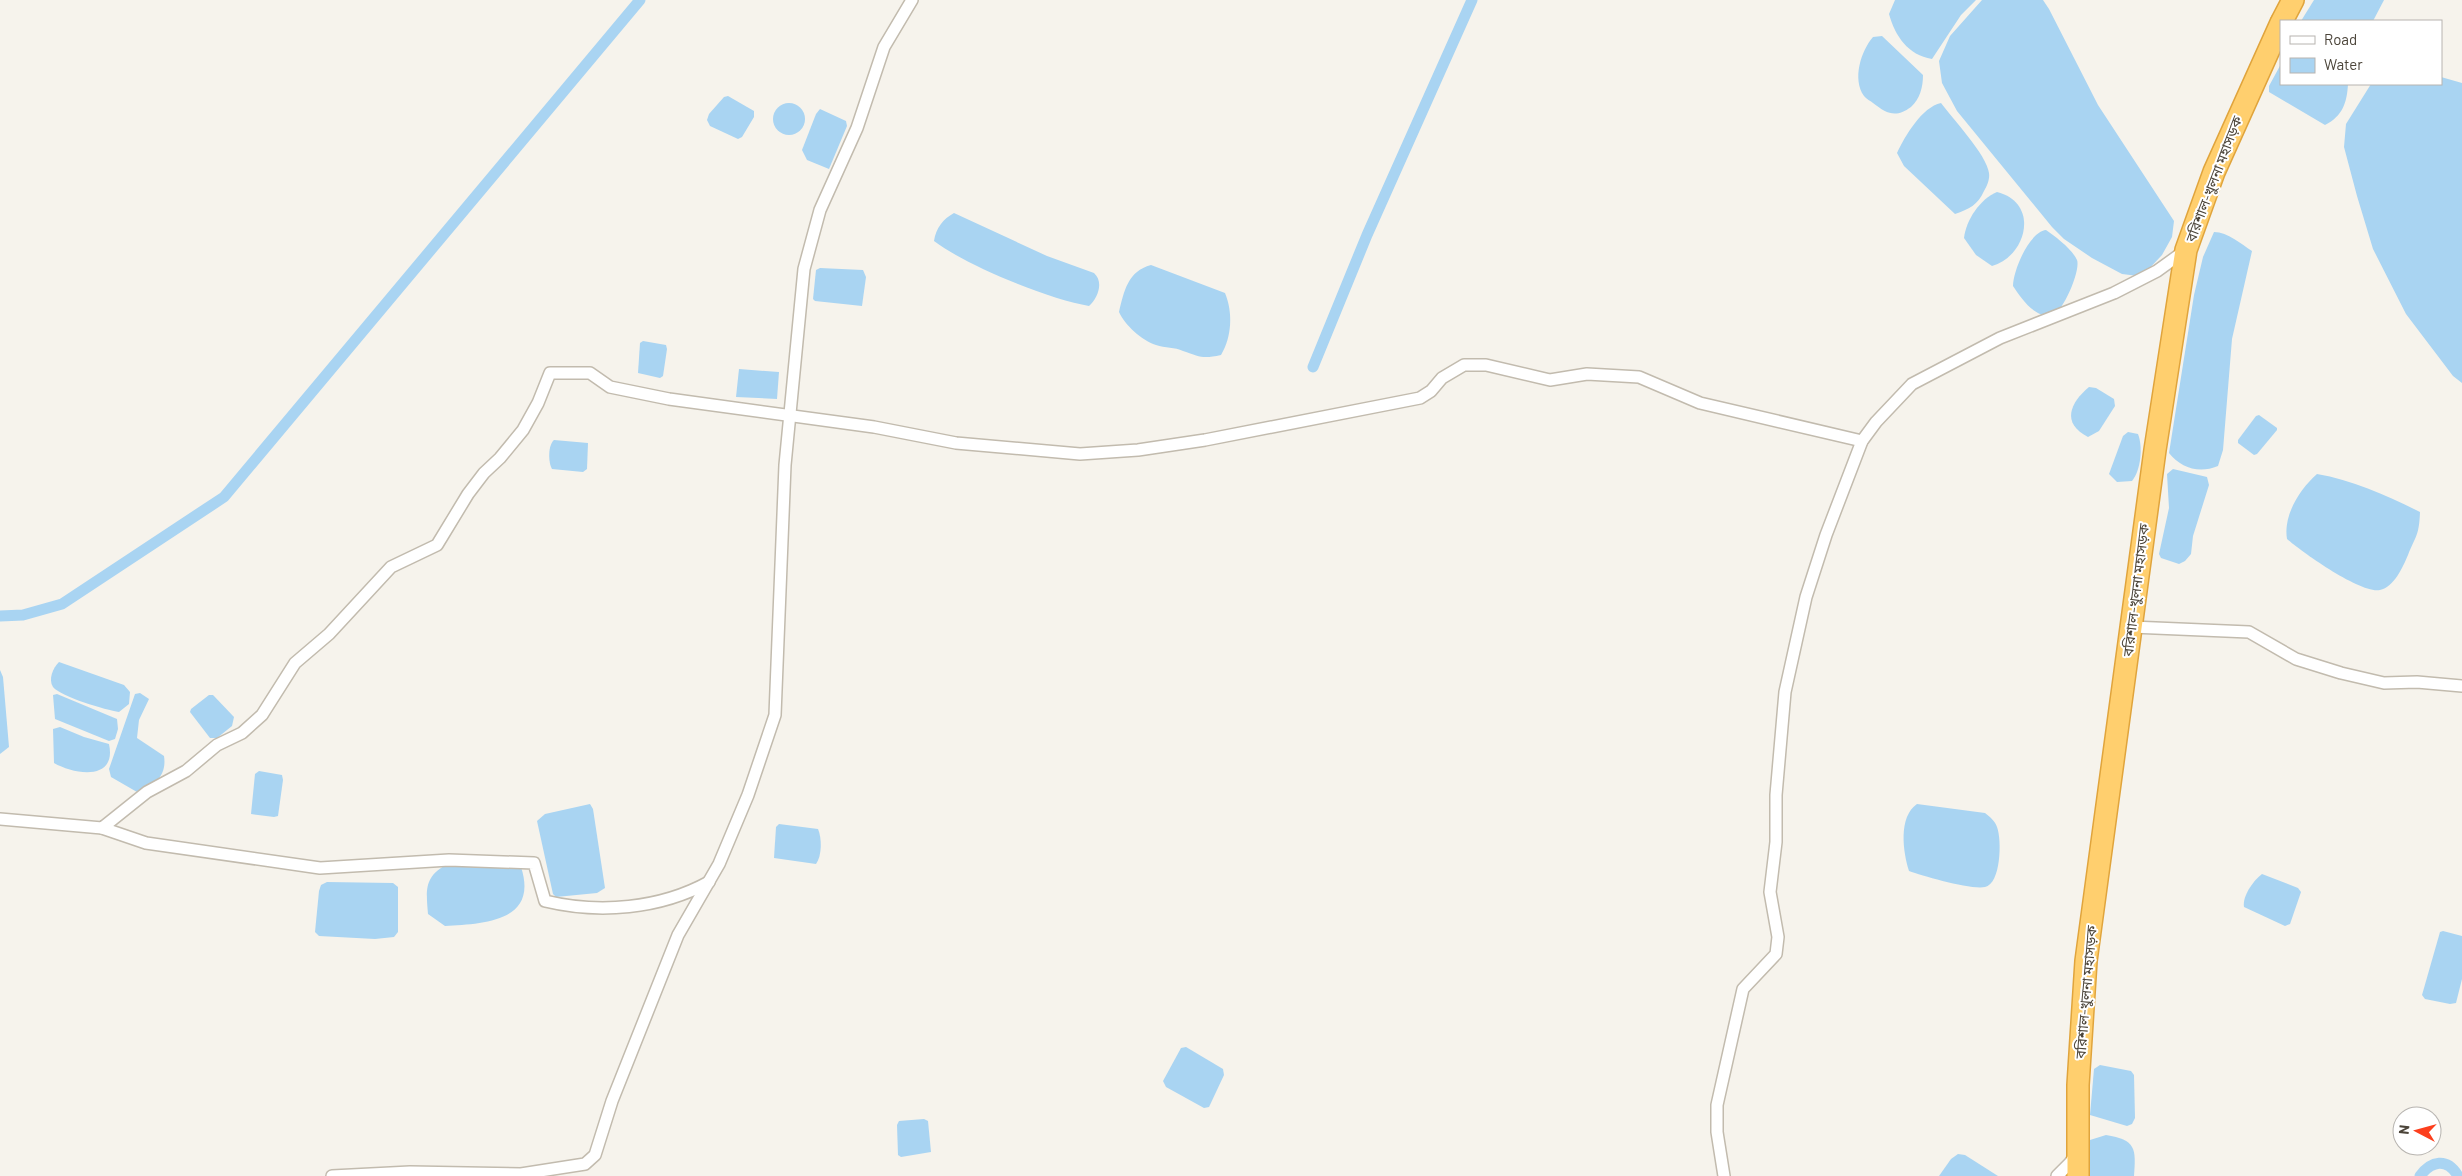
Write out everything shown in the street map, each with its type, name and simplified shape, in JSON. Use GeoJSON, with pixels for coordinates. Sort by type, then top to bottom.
{"type":"FeatureCollection","features":[{"type":"Feature","properties":{"kind":"highway","name":"বরিশাল-খুলনা মহাসড়ক"},"geometry":{"type":"LineString","coordinates":[[2282,20],[2293,0]]}},
{"type":"Feature","properties":{"kind":"highway","name":"বরিশাল-খুলনা মহাসড়ক"},"geometry":{"type":"LineString","coordinates":[[2078,1176],[2078,1085],[2086,962],[2155,450],[2186,250],[2214,172],[2280,24]]}},
{"type":"Feature","properties":{"kind":"street"},"geometry":{"type":"LineString","coordinates":[[332,1176],[410,1172],[521,1174],[585,1164],[596,1155],[612,1101],[678,935],[719,864],[748,794],[775,715],[785,465],[791,415],[794,351],[804,269],[820,210],[858,128],[884,47],[912,0]]}},
{"type":"Feature","properties":{"kind":"street"},"geometry":{"type":"LineString","coordinates":[[1724,1176],[1717,1132],[1717,1104],[1743,989],[1776,954],[1778,937],[1770,892],[1776,842],[1776,795],[1785,692],[1806,597],[1826,535],[1862,441],[1876,422],[1912,384],[2000,338],[2114,293],[2157,271],[2186,250]]}},
{"type":"Feature","properties":{"kind":"street"},"geometry":{"type":"LineString","coordinates":[[102,828],[147,792],[186,771],[217,746],[242,733],[262,715],[295,663],[329,634],[391,567],[437,545],[473,487],[523,430],[538,403],[550,373],[590,373],[610,387],[669,400],[874,427],[956,443],[1080,454],[1138,450],[1322,418],[1420,398],[1431,391],[1453,369],[1464,365],[1486,365],[1550,380],[1587,374],[1639,377],[1700,403],[1862,441]]}},
{"type":"Feature","properties":{"kind":"street"},"geometry":{"type":"LineString","coordinates":[[2132,627],[2249,632],[2296,659],[2384,683],[2417,682],[2462,686]]}},
{"type":"Feature","properties":{"kind":"street"},"geometry":{"type":"LineString","coordinates":[[0,819],[102,828],[146,843],[320,868],[449,860],[534,863],[545,901],[564,905],[591,907],[651,904],[686,894],[709,882]]}},
{"type":"Feature","properties":{"kind":"street"},"geometry":{"type":"LineString","coordinates":[[2057,1176],[2070,1164],[2078,1150]]}},
{"type":"Feature","properties":{"kind":"water"},"geometry":{"type":"Polygon","coordinates":[[[1895,0],[1976,0],[1961,15],[1932,59],[1909,49],[1899,37],[1889,14],[1895,0]]]}},
{"type":"Feature","properties":{"kind":"water"},"geometry":{"type":"Polygon","coordinates":[[[1982,0],[2043,0],[2049,9],[2098,105],[2174,221],[2172,237],[2162,255],[2146,272],[2138,276],[2122,274],[2092,258],[2064,239],[2052,227],[1957,111],[1942,83],[1939,61],[1950,36],[1982,0]]]}},
{"type":"Feature","properties":{"kind":"water"},"geometry":{"type":"Polygon","coordinates":[[[2314,0],[2384,0],[2374,20],[2302,20],[2314,0]]]}},
{"type":"Feature","properties":{"kind":"water"},"geometry":{"type":"Polygon","coordinates":[[[1882,36],[1923,75],[1919,97],[1911,107],[1901,113],[1883,110],[1865,97],[1860,89],[1858,74],[1862,57],[1873,37],[1882,36]]]}},
{"type":"Feature","properties":{"kind":"water"},"geometry":{"type":"Polygon","coordinates":[[[2280,66],[2280,85],[2348,85],[2347,97],[2343,108],[2336,117],[2325,125],[2269,92],[2269,86],[2280,66]]]}},
{"type":"Feature","properties":{"kind":"water"},"geometry":{"type":"Polygon","coordinates":[[[2442,77],[2462,83],[2462,383],[2453,376],[2406,314],[2373,249],[2344,147],[2346,124],[2370,85],[2442,85],[2442,77]]]}},
{"type":"Feature","properties":{"kind":"water"},"geometry":{"type":"Polygon","coordinates":[[[728,96],[754,111],[754,117],[742,137],[738,139],[710,126],[707,120],[709,114],[724,97],[728,96]]]}},
{"type":"Feature","properties":{"kind":"water"},"geometry":{"type":"Polygon","coordinates":[[[789,103],[795,104],[800,108],[804,113],[804,125],[800,130],[795,134],[789,135],[783,134],[778,130],[774,125],[773,119],[774,113],[778,108],[783,104],[789,103]]]}},
{"type":"Feature","properties":{"kind":"water"},"geometry":{"type":"Polygon","coordinates":[[[1941,103],[1976,147],[1987,165],[1989,173],[1987,185],[1979,200],[1969,208],[1955,214],[1904,166],[1897,153],[1909,131],[1921,116],[1927,110],[1941,103]]]}},
{"type":"Feature","properties":{"kind":"water"},"geometry":{"type":"Polygon","coordinates":[[[820,109],[846,121],[847,126],[829,169],[807,160],[802,150],[816,114],[820,109]]]}},
{"type":"Feature","properties":{"kind":"water"},"geometry":{"type":"Polygon","coordinates":[[[1997,192],[2011,198],[2019,207],[2024,218],[2024,229],[2014,252],[1992,266],[1976,255],[1964,238],[1965,231],[1975,211],[1985,200],[1997,192]]]}},
{"type":"Feature","properties":{"kind":"water"},"geometry":{"type":"Polygon","coordinates":[[[954,213],[1047,256],[1094,273],[1099,281],[1099,290],[1095,299],[1089,306],[1053,297],[986,271],[948,250],[934,241],[936,232],[941,224],[954,213]]]}},
{"type":"Feature","properties":{"kind":"water"},"geometry":{"type":"Polygon","coordinates":[[[2046,230],[2059,240],[2077,260],[2076,273],[2070,292],[2060,309],[2050,316],[2033,310],[2013,286],[2023,253],[2034,237],[2046,230]]]}},
{"type":"Feature","properties":{"kind":"water"},"geometry":{"type":"Polygon","coordinates":[[[2214,232],[2229,236],[2252,251],[2232,339],[2223,450],[2218,466],[2197,469],[2185,466],[2169,453],[2194,295],[2203,257],[2214,232]]]}},
{"type":"Feature","properties":{"kind":"water"},"geometry":{"type":"Polygon","coordinates":[[[1151,265],[1225,293],[1228,300],[1230,324],[1225,348],[1221,355],[1202,357],[1150,343],[1134,332],[1125,322],[1119,312],[1125,289],[1137,272],[1151,265]]]}},
{"type":"Feature","properties":{"kind":"water"},"geometry":{"type":"Polygon","coordinates":[[[820,268],[863,270],[866,277],[862,306],[815,301],[813,299],[816,270],[820,268]]]}},
{"type":"Feature","properties":{"kind":"water"},"geometry":{"type":"Polygon","coordinates":[[[643,341],[666,345],[663,376],[660,378],[638,373],[640,343],[643,341]]]}},
{"type":"Feature","properties":{"kind":"water"},"geometry":{"type":"Polygon","coordinates":[[[739,369],[779,372],[777,399],[736,397],[739,369]]]}},
{"type":"Feature","properties":{"kind":"water"},"geometry":{"type":"Polygon","coordinates":[[[2089,387],[2096,388],[2114,399],[2115,406],[2099,431],[2088,437],[2074,426],[2071,413],[2077,400],[2089,387]]]}},
{"type":"Feature","properties":{"kind":"water"},"geometry":{"type":"Polygon","coordinates":[[[2259,415],[2277,428],[2277,430],[2257,454],[2254,455],[2238,443],[2238,440],[2256,416],[2259,415]]]}},
{"type":"Feature","properties":{"kind":"water"},"geometry":{"type":"Polygon","coordinates":[[[2128,432],[2138,434],[2140,439],[2139,465],[2132,481],[2117,482],[2109,474],[2123,436],[2128,432]]]}},
{"type":"Feature","properties":{"kind":"water"},"geometry":{"type":"Polygon","coordinates":[[[554,440],[588,443],[587,469],[583,472],[552,469],[549,454],[554,440]]]}},
{"type":"Feature","properties":{"kind":"water"},"geometry":{"type":"Polygon","coordinates":[[[2173,469],[2207,477],[2209,485],[2193,536],[2191,554],[2185,561],[2179,564],[2161,558],[2159,554],[2169,508],[2167,474],[2173,469]]]}},
{"type":"Feature","properties":{"kind":"water"},"geometry":{"type":"Polygon","coordinates":[[[2317,474],[2357,484],[2420,512],[2415,539],[2406,560],[2390,585],[2380,590],[2360,586],[2318,562],[2287,539],[2286,530],[2294,503],[2317,474]]]}},
{"type":"Feature","properties":{"kind":"water"},"geometry":{"type":"Polygon","coordinates":[[[59,662],[124,685],[130,692],[129,704],[119,712],[104,709],[58,691],[53,687],[51,677],[53,670],[59,662]]]}},
{"type":"Feature","properties":{"kind":"water"},"geometry":{"type":"Polygon","coordinates":[[[0,670],[3,677],[9,747],[0,754],[0,670]]]}},
{"type":"Feature","properties":{"kind":"water"},"geometry":{"type":"Polygon","coordinates":[[[140,693],[149,699],[139,720],[137,738],[164,756],[164,769],[154,783],[137,792],[111,777],[109,769],[135,694],[140,693]]]}},
{"type":"Feature","properties":{"kind":"water"},"geometry":{"type":"Polygon","coordinates":[[[57,694],[117,719],[118,729],[115,739],[109,741],[55,719],[53,695],[57,694]]]}},
{"type":"Feature","properties":{"kind":"water"},"geometry":{"type":"Polygon","coordinates":[[[209,695],[213,695],[234,717],[232,726],[217,738],[210,738],[190,712],[191,709],[209,695]]]}},
{"type":"Feature","properties":{"kind":"water"},"geometry":{"type":"Polygon","coordinates":[[[60,727],[84,737],[109,744],[110,756],[107,764],[101,769],[92,772],[83,772],[54,763],[53,729],[60,727]]]}},
{"type":"Feature","properties":{"kind":"water"},"geometry":{"type":"Polygon","coordinates":[[[259,771],[282,775],[278,816],[251,814],[255,774],[259,771]]]}},
{"type":"Feature","properties":{"kind":"water"},"geometry":{"type":"Polygon","coordinates":[[[590,804],[593,809],[605,888],[597,893],[556,897],[553,894],[537,821],[545,814],[590,804]]]}},
{"type":"Feature","properties":{"kind":"water"},"geometry":{"type":"Polygon","coordinates":[[[1917,804],[1985,813],[1992,819],[1999,833],[2000,851],[1997,870],[1990,884],[1985,887],[1958,885],[1909,871],[1904,845],[1905,826],[1907,817],[1917,804]]]}},
{"type":"Feature","properties":{"kind":"water"},"geometry":{"type":"Polygon","coordinates":[[[779,824],[818,829],[821,847],[816,864],[774,858],[776,827],[779,824]]]}},
{"type":"Feature","properties":{"kind":"water"},"geometry":{"type":"Polygon","coordinates":[[[448,864],[521,867],[524,885],[522,899],[515,909],[504,916],[490,921],[445,926],[428,914],[427,891],[428,884],[434,874],[448,864]]]}},
{"type":"Feature","properties":{"kind":"water"},"geometry":{"type":"Polygon","coordinates":[[[2262,874],[2298,888],[2301,892],[2290,924],[2285,926],[2244,907],[2249,889],[2262,874]]]}},
{"type":"Feature","properties":{"kind":"water"},"geometry":{"type":"Polygon","coordinates":[[[327,882],[393,883],[398,887],[398,932],[394,937],[375,939],[319,936],[315,932],[319,891],[321,885],[327,882]]]}},
{"type":"Feature","properties":{"kind":"water"},"geometry":{"type":"Polygon","coordinates":[[[2443,931],[2462,936],[2462,979],[2456,1003],[2450,1004],[2425,999],[2422,995],[2440,932],[2443,931]]]}},
{"type":"Feature","properties":{"kind":"water"},"geometry":{"type":"Polygon","coordinates":[[[1186,1047],[1223,1069],[1224,1075],[1209,1107],[1204,1108],[1166,1087],[1163,1081],[1181,1048],[1186,1047]]]}},
{"type":"Feature","properties":{"kind":"water"},"geometry":{"type":"Polygon","coordinates":[[[2100,1065],[2131,1071],[2134,1075],[2135,1118],[2132,1124],[2127,1126],[2090,1115],[2094,1069],[2100,1065]]]}},
{"type":"Feature","properties":{"kind":"water"},"geometry":{"type":"Polygon","coordinates":[[[924,1119],[928,1121],[931,1152],[901,1157],[898,1155],[897,1125],[899,1121],[924,1119]]]}},
{"type":"Feature","properties":{"kind":"water"},"geometry":{"type":"Polygon","coordinates":[[[2106,1135],[2123,1140],[2132,1147],[2135,1158],[2134,1176],[2088,1176],[2090,1140],[2106,1135]]]}},
{"type":"Feature","properties":{"kind":"water"},"geometry":{"type":"Polygon","coordinates":[[[1958,1154],[1965,1155],[1998,1176],[1939,1176],[1951,1159],[1958,1154]]]}},
{"type":"Feature","properties":{"kind":"waterway"},"geometry":{"type":"LineString","coordinates":[[0,616],[23,615],[62,604],[224,497],[640,0]]}},
{"type":"Feature","properties":{"kind":"waterway"},"geometry":{"type":"LineString","coordinates":[[1313,367],[1367,235],[1472,0]]}},
{"type":"Feature","properties":{"kind":"waterway"},"geometry":{"type":"LineString","coordinates":[[2420,1176],[2429,1167],[2439,1163],[2449,1166],[2458,1176]]}}]}
